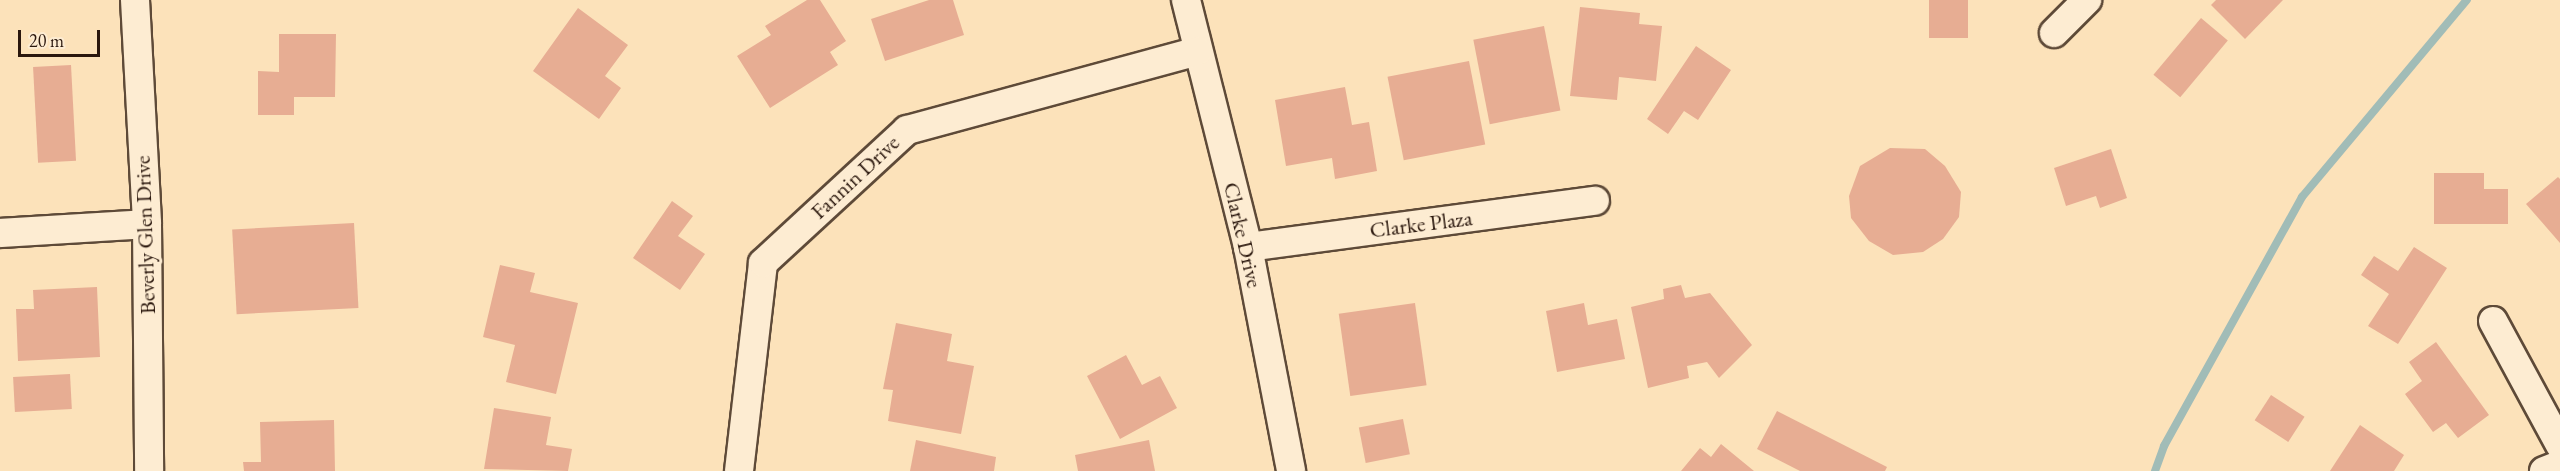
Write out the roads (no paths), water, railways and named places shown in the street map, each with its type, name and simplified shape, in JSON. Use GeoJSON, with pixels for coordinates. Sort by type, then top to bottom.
{"type":"FeatureCollection","features":[{"type":"Feature","properties":{"kind":"street","name":"Beverly Glen Drive"},"geometry":{"type":"LineString","coordinates":[[135,0],[147,224],[149,471]]}},
{"type":"Feature","properties":{"kind":"street","name":"Clarke Drive"},"geometry":{"type":"LineString","coordinates":[[1186,0],[1248,247],[1291,471]]}},
{"type":"Feature","properties":{"kind":"street"},"geometry":{"type":"LineString","coordinates":[[2054,33],[2087,0]]}},
{"type":"Feature","properties":{"kind":"street","name":"Fannin Drive"},"geometry":{"type":"LineString","coordinates":[[739,471],[763,263],[907,130],[1197,51]]}},
{"type":"Feature","properties":{"kind":"street","name":"Clarke Plaza"},"geometry":{"type":"LineString","coordinates":[[1248,247],[1595,201]]}},
{"type":"Feature","properties":{"kind":"street"},"geometry":{"type":"LineString","coordinates":[[0,233],[147,224]]}},
{"type":"Feature","properties":{"kind":"street"},"geometry":{"type":"LineString","coordinates":[[2493,321],[2560,445]]}},
{"type":"Feature","properties":{"kind":"street"},"geometry":{"type":"LineString","coordinates":[[2544,471],[2560,465]]}},
{"type":"Feature","properties":{"kind":"waterway"},"geometry":{"type":"LineString","coordinates":[[2155,471],[2164,446],[2302,197],[2467,0]]}}]}
